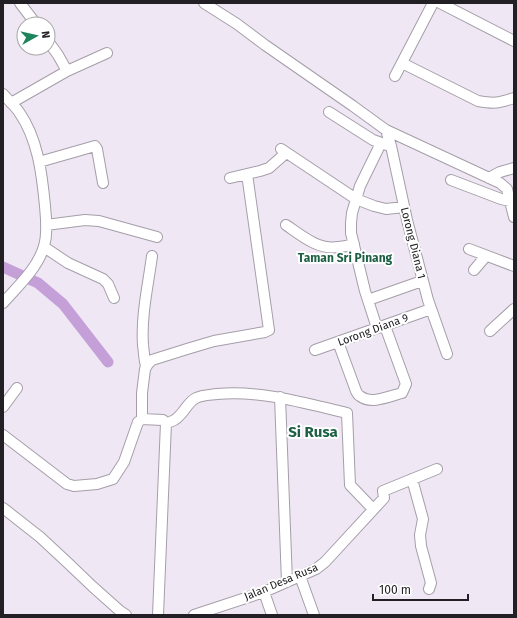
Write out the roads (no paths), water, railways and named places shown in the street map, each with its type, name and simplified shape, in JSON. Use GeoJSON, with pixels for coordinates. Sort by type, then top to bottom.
{"type":"FeatureCollection","features":[{"type":"Feature","properties":{"kind":"street"},"geometry":{"type":"LineString","coordinates":[[20,3],[30,16]]}},
{"type":"Feature","properties":{"kind":"street"},"geometry":{"type":"LineString","coordinates":[[204,3],[237,24],[265,46],[386,130],[500,183],[507,189],[514,217]]}},
{"type":"Feature","properties":{"kind":"street"},"geometry":{"type":"LineString","coordinates":[[395,76],[433,3]]}},
{"type":"Feature","properties":{"kind":"street"},"geometry":{"type":"LineString","coordinates":[[440,3],[514,40]]}},
{"type":"Feature","properties":{"kind":"street"},"geometry":{"type":"LineString","coordinates":[[56,52],[67,71]]}},
{"type":"Feature","properties":{"kind":"street"},"geometry":{"type":"LineString","coordinates":[[11,103],[67,71],[107,53]]}},
{"type":"Feature","properties":{"kind":"street"},"geometry":{"type":"LineString","coordinates":[[402,62],[478,101],[491,104],[500,103],[514,98]]}},
{"type":"Feature","properties":{"kind":"street"},"geometry":{"type":"LineString","coordinates":[[3,94],[19,112],[26,123],[31,136],[39,162],[46,224],[44,247],[39,259],[32,270],[3,303]]}},
{"type":"Feature","properties":{"kind":"street"},"geometry":{"type":"LineString","coordinates":[[329,112],[373,140],[391,146]]}},
{"type":"Feature","properties":{"kind":"street","name":"Lorong Diana 1"},"geometry":{"type":"LineString","coordinates":[[386,130],[422,281],[447,354]]}},
{"type":"Feature","properties":{"kind":"street"},"geometry":{"type":"LineString","coordinates":[[338,342],[356,391],[360,397],[371,400],[402,393],[406,384],[368,300],[351,233],[352,213],[360,186],[381,143]]}},
{"type":"Feature","properties":{"kind":"street"},"geometry":{"type":"LineString","coordinates":[[39,162],[95,146],[103,183]]}},
{"type":"Feature","properties":{"kind":"street"},"geometry":{"type":"LineString","coordinates":[[230,178],[269,168],[283,151],[356,199],[386,209],[404,207]]}},
{"type":"Feature","properties":{"kind":"street"},"geometry":{"type":"LineString","coordinates":[[489,178],[500,172],[514,168]]}},
{"type":"Feature","properties":{"kind":"street"},"geometry":{"type":"LineString","coordinates":[[146,366],[152,360],[214,341],[269,330],[247,174]]}},
{"type":"Feature","properties":{"kind":"street"},"geometry":{"type":"LineString","coordinates":[[451,180],[510,201]]}},
{"type":"Feature","properties":{"kind":"street"},"geometry":{"type":"LineString","coordinates":[[46,224],[92,220],[157,237]]}},
{"type":"Feature","properties":{"kind":"street"},"geometry":{"type":"LineString","coordinates":[[286,225],[312,243],[324,247],[337,248],[354,244]]}},
{"type":"Feature","properties":{"kind":"street"},"geometry":{"type":"LineString","coordinates":[[44,247],[68,263],[103,278],[108,284],[114,298]]}},
{"type":"Feature","properties":{"kind":"street"},"geometry":{"type":"LineString","coordinates":[[469,249],[514,266]]}},
{"type":"Feature","properties":{"kind":"street"},"geometry":{"type":"LineString","coordinates":[[142,419],[142,393],[146,366],[144,360],[142,330],[152,256]]}},
{"type":"Feature","properties":{"kind":"street"},"geometry":{"type":"LineString","coordinates":[[474,270],[486,256]]}},
{"type":"Feature","properties":{"kind":"street"},"geometry":{"type":"LineString","coordinates":[[368,300],[422,281]]}},
{"type":"Feature","properties":{"kind":"street","name":"Lorong Diana 9"},"geometry":{"type":"LineString","coordinates":[[315,350],[431,309]]}},
{"type":"Feature","properties":{"kind":"street"},"geometry":{"type":"LineString","coordinates":[[490,331],[514,309]]}},
{"type":"Feature","properties":{"kind":"street"},"geometry":{"type":"LineString","coordinates":[[3,407],[17,388]]}},
{"type":"Feature","properties":{"kind":"street"},"geometry":{"type":"LineString","coordinates":[[166,424],[179,416],[196,398],[205,395],[231,393],[280,398],[347,413],[350,485],[373,509]]}},
{"type":"Feature","properties":{"kind":"street"},"geometry":{"type":"LineString","coordinates":[[280,398],[287,582]]}},
{"type":"Feature","properties":{"kind":"street"},"geometry":{"type":"LineString","coordinates":[[3,435],[67,484],[82,486],[97,484],[113,479],[124,462],[138,422],[142,419],[162,420],[166,424],[158,615]]}},
{"type":"Feature","properties":{"kind":"street"},"geometry":{"type":"LineString","coordinates":[[429,589],[431,583],[422,553],[420,540],[423,519],[412,479],[437,470]]}},
{"type":"Feature","properties":{"kind":"street","name":"Jalan Desa Rusa"},"geometry":{"type":"LineString","coordinates":[[194,615],[221,611],[318,568],[384,498],[383,491],[412,479]]}},
{"type":"Feature","properties":{"kind":"street"},"geometry":{"type":"LineString","coordinates":[[3,508],[40,537],[92,586],[126,615]]}},
{"type":"Feature","properties":{"kind":"street"},"geometry":{"type":"LineString","coordinates":[[300,576],[314,615]]}},
{"type":"Feature","properties":{"kind":"street"},"geometry":{"type":"LineString","coordinates":[[264,592],[272,615]]}},
{"type":"Feature","properties":{"kind":"waterway"},"geometry":{"type":"LineString","coordinates":[[3,267],[38,283],[63,304],[108,362]]}},
{"type":"Feature","properties":{"kind":"district","name":"Taman Sri Pinang"},"geometry":{"type":"Point","coordinates":[345,258]}},
{"type":"Feature","properties":{"kind":"district","name":"Si Rusa"},"geometry":{"type":"Point","coordinates":[313,432]}}]}
